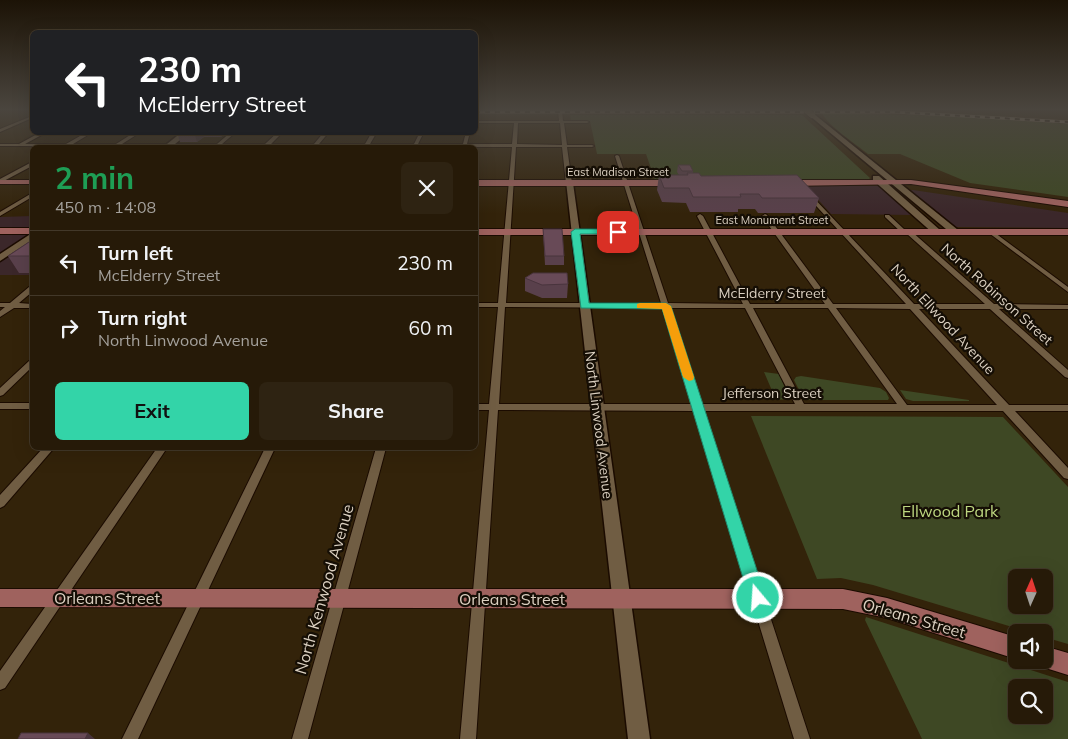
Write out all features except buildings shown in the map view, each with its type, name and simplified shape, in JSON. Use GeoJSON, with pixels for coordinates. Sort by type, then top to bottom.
{"type":"FeatureCollection","features":[{"type":"Feature","properties":{"kind":"main road"},"geometry":{"type":"LineString","coordinates":[[841,144],[937,232]]}},
{"type":"Feature","properties":{"kind":"main road"},"geometry":{"type":"LineString","coordinates":[[847,144],[955,232]]}},
{"type":"Feature","properties":{"kind":"main road"},"geometry":{"type":"LineString","coordinates":[[0,182],[30,182]]}},
{"type":"Feature","properties":{"kind":"main road","name":"East Madison Street"},"geometry":{"type":"LineString","coordinates":[[478,183],[691,183]]}},
{"type":"Feature","properties":{"kind":"main road","name":"North Linwood Avenue"},"geometry":{"type":"LineString","coordinates":[[569,183],[639,739]]}},
{"type":"Feature","properties":{"kind":"main road"},"geometry":{"type":"LineString","coordinates":[[778,183],[931,184],[1068,204]]}},
{"type":"Feature","properties":{"kind":"main road"},"geometry":{"type":"LineString","coordinates":[[895,183],[1068,210]]}},
{"type":"Feature","properties":{"kind":"main road"},"geometry":{"type":"LineString","coordinates":[[0,231],[30,231]]}},
{"type":"Feature","properties":{"kind":"main road","name":"East Monument Street"},"geometry":{"type":"LineString","coordinates":[[478,232],[991,232],[1065,234]]}},
{"type":"Feature","properties":{"kind":"main road"},"geometry":{"type":"LineString","coordinates":[[0,258],[30,237]]}},
{"type":"Feature","properties":{"kind":"main road","name":"Orleans Street"},"geometry":{"type":"LineString","coordinates":[[0,598],[821,599],[865,602],[1008,646]]}},
{"type":"Feature","properties":{"kind":"main road"},"geometry":{"type":"LineString","coordinates":[[1053,660],[1068,664]]}},
{"type":"Feature","properties":{"kind":"street"},"geometry":{"type":"LineString","coordinates":[[0,145],[30,145]]}},
{"type":"Feature","properties":{"kind":"street"},"geometry":{"type":"LineString","coordinates":[[468,739],[514,146]]}},
{"type":"Feature","properties":{"kind":"street","name":"North Linwood Avenue"},"geometry":{"type":"LineString","coordinates":[[564,146],[569,183]]}},
{"type":"Feature","properties":{"kind":"street"},"geometry":{"type":"LineString","coordinates":[[478,147],[592,146]]}},
{"type":"Feature","properties":{"kind":"street"},"geometry":{"type":"LineString","coordinates":[[617,156],[802,739]]}},
{"type":"Feature","properties":{"kind":"street"},"geometry":{"type":"LineString","coordinates":[[0,182],[30,165]]}},
{"type":"Feature","properties":{"kind":"street","name":"North Ellwood Avenue"},"geometry":{"type":"LineString","coordinates":[[798,183],[1068,474]]}},
{"type":"Feature","properties":{"kind":"street"},"geometry":{"type":"LineString","coordinates":[[0,214],[30,196]]}},
{"type":"Feature","properties":{"kind":"street"},"geometry":{"type":"LineString","coordinates":[[700,216],[801,407]]}},
{"type":"Feature","properties":{"kind":"street"},"geometry":{"type":"LineString","coordinates":[[765,216],[904,407]]}},
{"type":"Feature","properties":{"kind":"street","name":"North Robinson Street"},"geometry":{"type":"LineString","coordinates":[[887,216],[992,306],[1068,375]]}},
{"type":"Feature","properties":{"kind":"street"},"geometry":{"type":"LineString","coordinates":[[991,232],[1068,290]]}},
{"type":"Feature","properties":{"kind":"street"},"geometry":{"type":"LineString","coordinates":[[0,315],[30,292]]}},
{"type":"Feature","properties":{"kind":"street"},"geometry":{"type":"LineString","coordinates":[[0,305],[30,306]]}},
{"type":"Feature","properties":{"kind":"street","name":"McElderry Street"},"geometry":{"type":"LineString","coordinates":[[478,305],[1068,306]]}},
{"type":"Feature","properties":{"kind":"street"},"geometry":{"type":"LineString","coordinates":[[0,393],[30,365]]}},
{"type":"Feature","properties":{"kind":"street"},"geometry":{"type":"LineString","coordinates":[[0,406],[30,406]]}},
{"type":"Feature","properties":{"kind":"street","name":"Jefferson Street"},"geometry":{"type":"LineString","coordinates":[[478,407],[1068,408]]}},
{"type":"Feature","properties":{"kind":"street"},"geometry":{"type":"LineString","coordinates":[[0,503],[47,450]]}},
{"type":"Feature","properties":{"kind":"street"},"geometry":{"type":"LineString","coordinates":[[0,683],[161,450]]}},
{"type":"Feature","properties":{"kind":"street"},"geometry":{"type":"LineString","coordinates":[[130,739],[269,450]]}},
{"type":"Feature","properties":{"kind":"street","name":"North Kenwood Avenue"},"geometry":{"type":"LineString","coordinates":[[300,739],[380,450]]}},
{"type":"Feature","properties":{"kind":"shaded area"},"geometry":{"type":"Polygon","coordinates":[[[806,186],[879,186],[912,215],[831,214],[806,186]]]}},
{"type":"Feature","properties":{"kind":"shaded area"},"geometry":{"type":"Polygon","coordinates":[[[913,190],[1068,213],[1068,228],[955,227],[909,191],[913,190]]]}},
{"type":"Feature","properties":{"kind":"shaded area"},"geometry":{"type":"Polygon","coordinates":[[[30,216],[30,275],[0,275],[0,258],[7,253],[0,253],[0,217],[30,216]]]}},
{"type":"Feature","properties":{"kind":"green space"},"geometry":{"type":"Polygon","coordinates":[[[595,144],[834,144],[870,178],[868,180],[655,180],[646,154],[597,154],[595,144]]]}},
{"type":"Feature","properties":{"kind":"green space"},"geometry":{"type":"Polygon","coordinates":[[[856,144],[1068,144],[1068,197],[970,183],[900,154],[868,154],[856,144]]]}},
{"type":"Feature","properties":{"kind":"green space"},"geometry":{"type":"Polygon","coordinates":[[[764,372],[779,374],[789,397],[788,399],[776,400],[764,372]]]}},
{"type":"Feature","properties":{"kind":"green space"},"geometry":{"type":"Polygon","coordinates":[[[801,376],[880,388],[886,392],[889,398],[888,400],[808,400],[802,396],[794,380],[796,377],[801,376]]]}},
{"type":"Feature","properties":{"kind":"green space"},"geometry":{"type":"Polygon","coordinates":[[[900,390],[969,401],[913,401],[906,399],[900,390]]]}},
{"type":"Feature","properties":{"kind":"green space","name":"Ellwood Park"},"geometry":{"type":"Polygon","coordinates":[[[751,416],[1003,417],[1068,487],[1068,644],[1053,640],[1053,624],[1008,624],[1008,626],[873,585],[841,578],[817,579],[751,416]]]}},
{"type":"Feature","properties":{"kind":"green space"},"geometry":{"type":"Polygon","coordinates":[[[866,617],[1008,663],[1008,669],[1028,669],[1068,682],[1068,739],[922,739],[865,620],[866,617]]]}},
{"type":"Feature","properties":{"kind":"slow traffic"},"geometry":{"type":"LineString","coordinates":[[640,306],[666,306],[689,377]]}},
{"type":"Feature","properties":{"kind":"route"},"geometry":{"type":"LineString","coordinates":[[618,232],[575,232],[584,306],[666,306],[758,598]]}}]}
